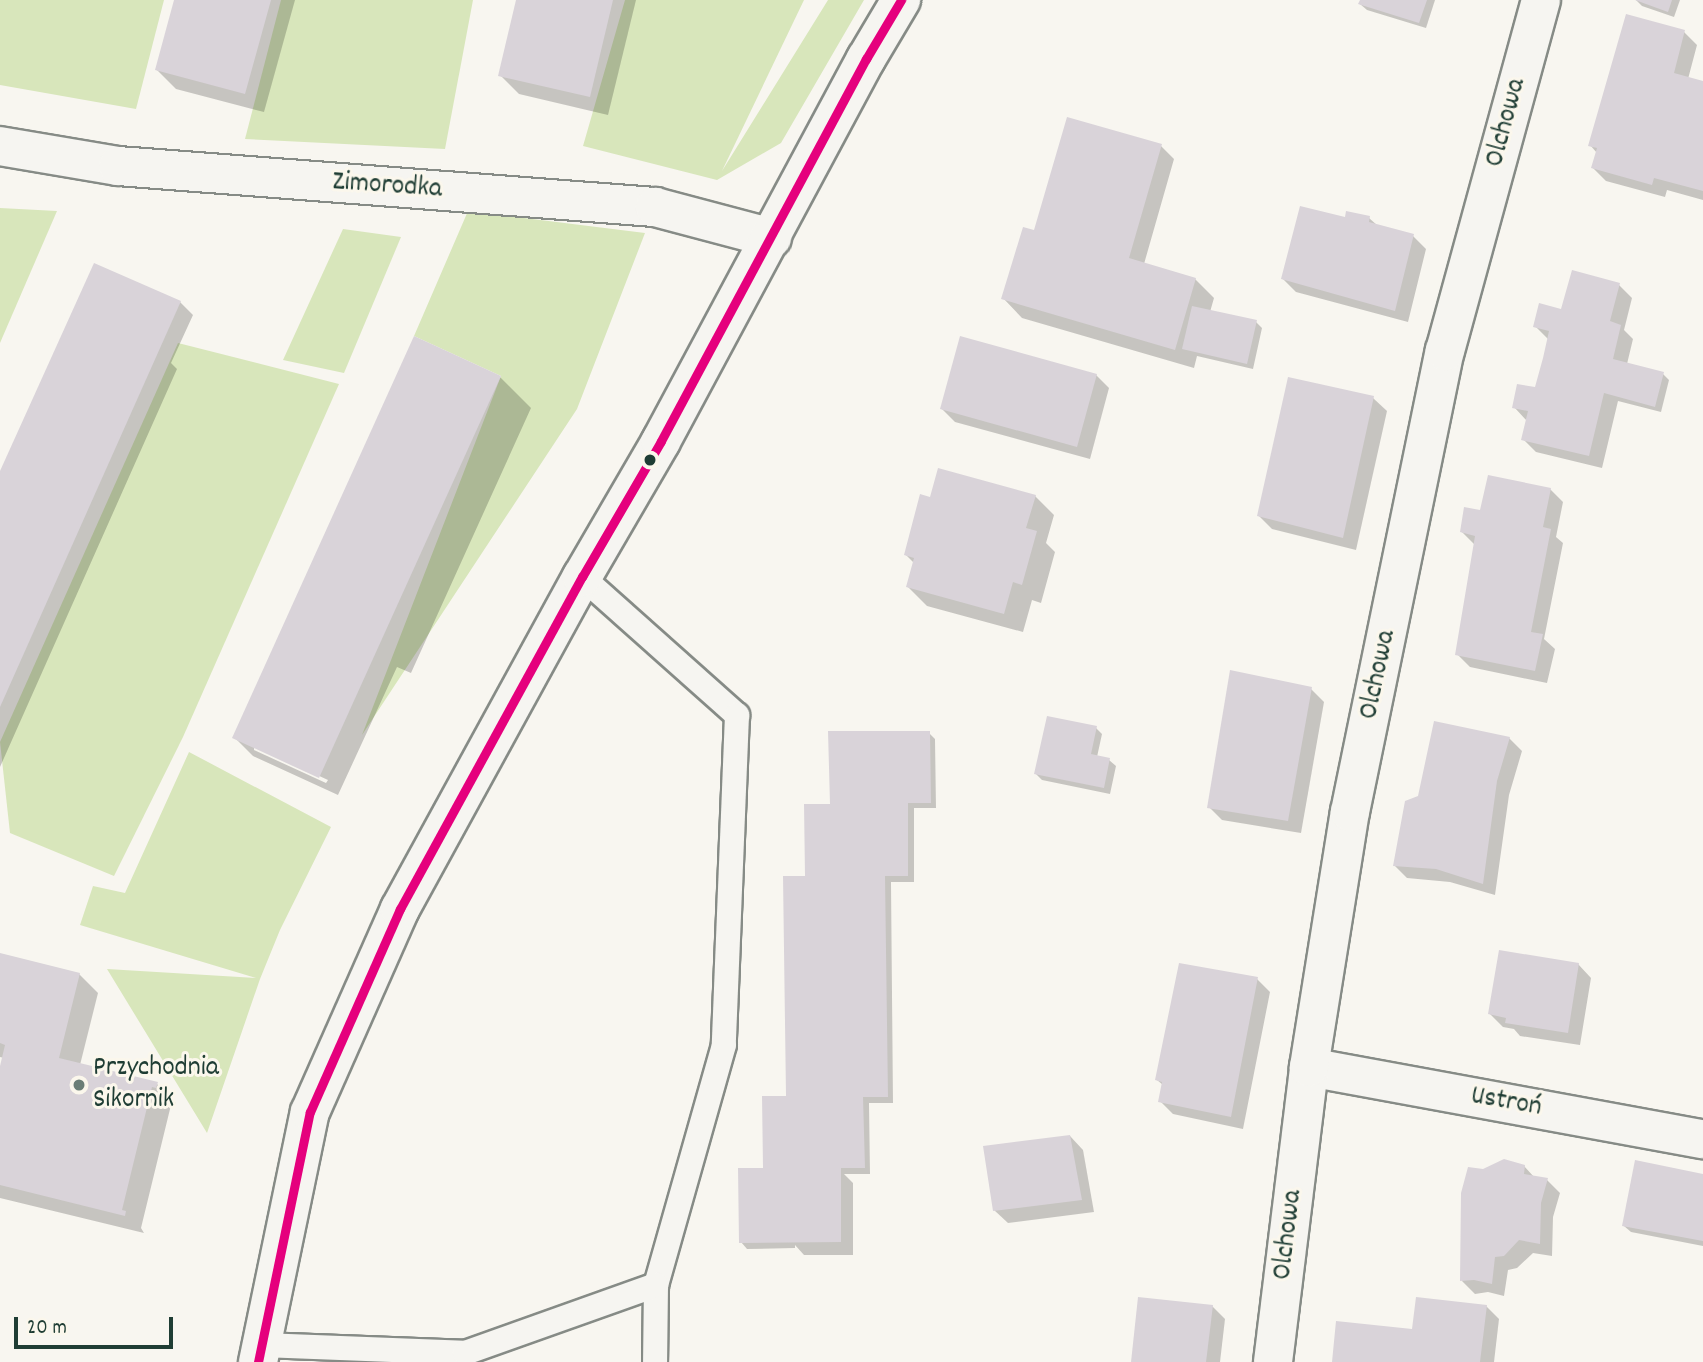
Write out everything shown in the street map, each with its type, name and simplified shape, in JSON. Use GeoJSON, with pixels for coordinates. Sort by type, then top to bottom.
{"type":"FeatureCollection","features":[{"type":"Feature","properties":{"kind":"street"},"geometry":{"type":"LineString","coordinates":[[259,1353],[310,1112],[400,909],[772,239],[852,83],[901,0]]}},
{"type":"Feature","properties":{"kind":"street","name":"Olchowa"},"geometry":{"type":"LineString","coordinates":[[1273,1362],[1309,1067],[1350,812],[1445,351],[1541,0]]}},
{"type":"Feature","properties":{"kind":"street","name":"Zimorodka"},"geometry":{"type":"LineString","coordinates":[[0,146],[118,166],[655,207],[772,239]]}},
{"type":"Feature","properties":{"kind":"street","name":"Ustroń"},"geometry":{"type":"LineString","coordinates":[[1309,1067],[1703,1139]]}},
{"type":"Feature","properties":{"kind":"lane"},"geometry":{"type":"LineString","coordinates":[[582,577],[737,715],[724,1045],[656,1285],[655,1362]]}},
{"type":"Feature","properties":{"kind":"lane"},"geometry":{"type":"LineString","coordinates":[[259,1353],[465,1353],[656,1285]]}},
{"type":"Feature","properties":{"kind":"green space"},"geometry":{"type":"Polygon","coordinates":[[[0,0],[164,0],[136,109],[0,85],[0,0]]]}},
{"type":"Feature","properties":{"kind":"green space"},"geometry":{"type":"Polygon","coordinates":[[[281,0],[473,0],[445,149],[245,139],[281,0]]]}},
{"type":"Feature","properties":{"kind":"green space"},"geometry":{"type":"Polygon","coordinates":[[[625,0],[804,0],[722,171],[828,0],[864,0],[781,143],[717,180],[583,146],[625,0]]]}},
{"type":"Feature","properties":{"kind":"green space"},"geometry":{"type":"Polygon","coordinates":[[[0,208],[57,211],[0,343],[0,208]]]}},
{"type":"Feature","properties":{"kind":"green space"},"geometry":{"type":"Polygon","coordinates":[[[468,211],[645,233],[577,409],[362,735],[501,376],[414,336],[468,211]]]}},
{"type":"Feature","properties":{"kind":"green space"},"geometry":{"type":"Polygon","coordinates":[[[343,229],[401,237],[344,373],[283,360],[343,229]]]}},
{"type":"Feature","properties":{"kind":"green space"},"geometry":{"type":"Polygon","coordinates":[[[178,343],[339,384],[183,737],[114,876],[10,833],[0,742],[178,343]]]}},
{"type":"Feature","properties":{"kind":"green space"},"geometry":{"type":"Polygon","coordinates":[[[189,752],[331,827],[280,930],[260,979],[207,1133],[107,969],[256,978],[80,925],[93,886],[125,893],[189,752]]]}},
{"type":"Feature","properties":{"kind":"building"},"geometry":{"type":"Polygon","coordinates":[[[174,0],[271,0],[245,94],[155,70],[174,0]]]}},
{"type":"Feature","properties":{"kind":"building"},"geometry":{"type":"Polygon","coordinates":[[[516,0],[613,0],[590,97],[498,76],[516,0]]]}},
{"type":"Feature","properties":{"kind":"building"},"geometry":{"type":"Polygon","coordinates":[[[1360,0],[1427,0],[1419,23],[1358,4],[1360,0]]]}},
{"type":"Feature","properties":{"kind":"building"},"geometry":{"type":"Polygon","coordinates":[[[1635,0],[1672,0],[1668,12],[1635,0]]]}},
{"type":"Feature","properties":{"kind":"building"},"geometry":{"type":"Polygon","coordinates":[[[1626,14],[1685,30],[1674,73],[1703,81],[1703,191],[1654,178],[1652,185],[1591,168],[1597,148],[1588,146],[1626,14]]]}},
{"type":"Feature","properties":{"kind":"building"},"geometry":{"type":"Polygon","coordinates":[[[1067,117],[1162,144],[1129,258],[1196,278],[1175,350],[1001,299],[1023,227],[1034,230],[1067,117]]]}},
{"type":"Feature","properties":{"kind":"building"},"geometry":{"type":"Polygon","coordinates":[[[1300,206],[1345,217],[1346,211],[1370,216],[1369,222],[1414,234],[1395,311],[1281,279],[1300,206]]]}},
{"type":"Feature","properties":{"kind":"building"},"geometry":{"type":"Polygon","coordinates":[[[94,263],[181,301],[0,707],[0,471],[94,263]]]}},
{"type":"Feature","properties":{"kind":"building"},"geometry":{"type":"Polygon","coordinates":[[[1572,270],[1620,283],[1610,321],[1621,325],[1613,359],[1664,372],[1655,407],[1604,393],[1589,456],[1521,440],[1528,411],[1512,408],[1517,384],[1535,387],[1543,358],[1549,331],[1533,327],[1539,303],[1561,309],[1572,270]]]}},
{"type":"Feature","properties":{"kind":"building"},"geometry":{"type":"Polygon","coordinates":[[[1192,306],[1257,320],[1247,364],[1182,349],[1192,306]]]}},
{"type":"Feature","properties":{"kind":"building"},"geometry":{"type":"Polygon","coordinates":[[[414,336],[501,376],[319,778],[232,738],[414,336]]]}},
{"type":"Feature","properties":{"kind":"building"},"geometry":{"type":"Polygon","coordinates":[[[960,336],[1097,374],[1077,447],[940,409],[960,336]]]}},
{"type":"Feature","properties":{"kind":"building"},"geometry":{"type":"Polygon","coordinates":[[[1288,377],[1374,396],[1343,538],[1257,516],[1288,377]]]}},
{"type":"Feature","properties":{"kind":"building"},"geometry":{"type":"Polygon","coordinates":[[[938,468],[1036,495],[1026,528],[1037,531],[1022,585],[1013,582],[1004,614],[906,587],[914,558],[904,555],[920,494],[930,497],[938,468]]]}},
{"type":"Feature","properties":{"kind":"building"},"geometry":{"type":"Polygon","coordinates":[[[1488,475],[1551,488],[1543,527],[1551,529],[1531,632],[1543,634],[1535,671],[1455,655],[1475,536],[1460,532],[1464,507],[1480,510],[1488,475]]]}},
{"type":"Feature","properties":{"kind":"building"},"geometry":{"type":"Polygon","coordinates":[[[1230,670],[1312,687],[1288,821],[1207,808],[1230,670]]]}},
{"type":"Feature","properties":{"kind":"building"},"geometry":{"type":"Polygon","coordinates":[[[1047,716],[1097,726],[1091,754],[1110,758],[1104,788],[1034,774],[1047,716]]]}},
{"type":"Feature","properties":{"kind":"building"},"geometry":{"type":"Polygon","coordinates":[[[1434,721],[1510,737],[1497,781],[1483,884],[1436,869],[1393,866],[1405,801],[1418,796],[1434,721]]]}},
{"type":"Feature","properties":{"kind":"building"},"geometry":{"type":"Polygon","coordinates":[[[828,731],[930,731],[931,803],[908,803],[908,876],[885,876],[888,1097],[863,1097],[865,1168],[841,1168],[841,1242],[739,1243],[738,1168],[763,1168],[762,1096],[786,1096],[783,876],[805,876],[804,804],[830,804],[828,731]]]}},
{"type":"Feature","properties":{"kind":"building"},"geometry":{"type":"Polygon","coordinates":[[[1499,950],[1579,963],[1568,1033],[1505,1023],[1506,1018],[1488,1014],[1499,950]]]}},
{"type":"Feature","properties":{"kind":"building","name":"Przychodnia Sikornik"},"geometry":{"type":"Polygon","coordinates":[[[0,953],[80,973],[59,1058],[158,1082],[156,1088],[152,1087],[122,1210],[126,1211],[125,1216],[0,1185],[0,1066],[5,1045],[0,1043],[0,953]]]}},
{"type":"Feature","properties":{"kind":"building"},"geometry":{"type":"Polygon","coordinates":[[[1179,963],[1258,977],[1231,1117],[1158,1102],[1162,1082],[1155,1080],[1179,963]]]}},
{"type":"Feature","properties":{"kind":"building"},"geometry":{"type":"Polygon","coordinates":[[[1070,1135],[1082,1200],[993,1211],[983,1146],[1070,1135]]]}},
{"type":"Feature","properties":{"kind":"building"},"geometry":{"type":"Polygon","coordinates":[[[1504,1159],[1525,1165],[1524,1174],[1548,1178],[1541,1203],[1540,1244],[1519,1240],[1504,1256],[1495,1257],[1492,1284],[1474,1280],[1460,1281],[1461,1193],[1468,1167],[1483,1169],[1504,1159]]]}},
{"type":"Feature","properties":{"kind":"building"},"geometry":{"type":"Polygon","coordinates":[[[1635,1160],[1703,1174],[1703,1241],[1622,1226],[1635,1160]]]}},
{"type":"Feature","properties":{"kind":"building"},"geometry":{"type":"Polygon","coordinates":[[[1138,1297],[1213,1305],[1206,1362],[1131,1362],[1138,1297]]]}},
{"type":"Feature","properties":{"kind":"building"},"geometry":{"type":"Polygon","coordinates":[[[1416,1297],[1487,1305],[1480,1362],[1332,1362],[1336,1321],[1412,1329],[1416,1297]]]}},
{"type":"Feature","properties":{"kind":"transit line"},"geometry":{"type":"LineString","coordinates":[[258,1362],[310,1112],[400,909],[582,577],[661,441],[866,59],[901,0]]}},
{"type":"Feature","properties":{"kind":"place","name":"Przychodnia Sikornik"},"geometry":{"type":"Point","coordinates":[79,1085]}}]}
